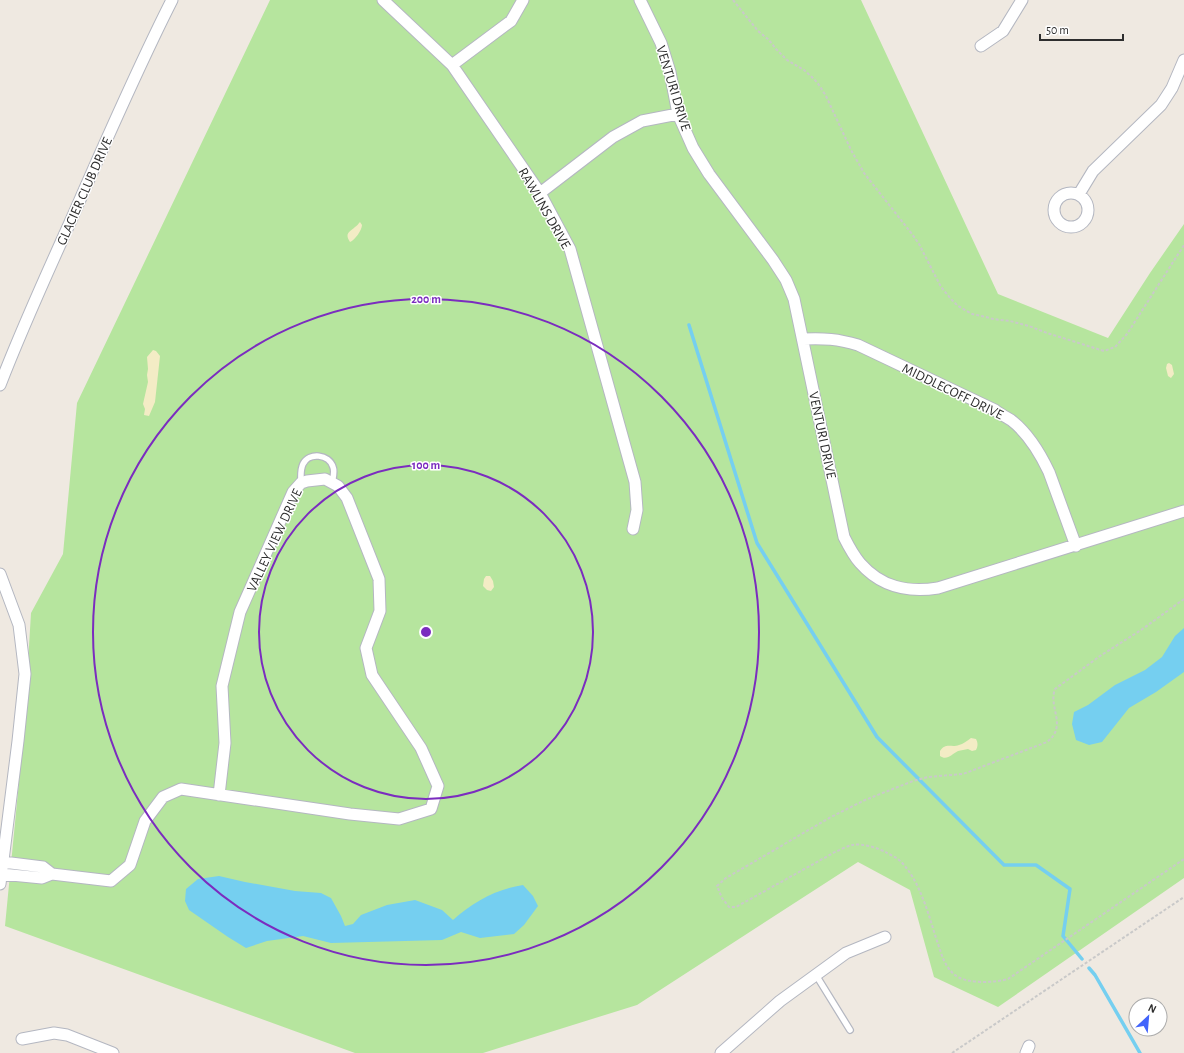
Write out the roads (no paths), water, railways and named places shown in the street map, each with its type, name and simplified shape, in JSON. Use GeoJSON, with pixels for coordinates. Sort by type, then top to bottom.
{"type":"FeatureCollection","features":[{"type":"Feature","properties":{"kind":"street","name":"GLACIER CLUB DRIVE"},"geometry":{"type":"LineString","coordinates":[[0,385],[13,352],[99,157],[172,0]]}},
{"type":"Feature","properties":{"kind":"street","name":"RAWLINS DRIVE"},"geometry":{"type":"LineString","coordinates":[[383,0],[452,65],[540,193],[570,249],[635,482],[637,510],[633,529]]}},
{"type":"Feature","properties":{"kind":"street"},"geometry":{"type":"LineString","coordinates":[[452,65],[511,21],[523,0]]}},
{"type":"Feature","properties":{"kind":"street","name":"VENTURI DRIVE"},"geometry":{"type":"LineString","coordinates":[[640,0],[661,44],[670,72],[678,114],[693,148],[710,174],[773,260],[786,280],[794,299],[844,537],[859,563],[883,582],[896,587],[908,590],[938,588],[1184,511]]}},
{"type":"Feature","properties":{"kind":"street"},"geometry":{"type":"LineString","coordinates":[[981,46],[1003,31],[1022,0]]}},
{"type":"Feature","properties":{"kind":"street"},"geometry":{"type":"LineString","coordinates":[[1078,194],[1093,171],[1161,105],[1172,88],[1184,60]]}},
{"type":"Feature","properties":{"kind":"street"},"geometry":{"type":"LineString","coordinates":[[540,193],[614,137],[642,121],[678,114]]}},
{"type":"Feature","properties":{"kind":"street","name":"MIDDLECOFF DRIVE"},"geometry":{"type":"LineString","coordinates":[[803,338],[825,338],[858,344],[995,410],[1011,420],[1032,442],[1049,472],[1076,546]]}},
{"type":"Feature","properties":{"kind":"street","name":"VALLEY VIEW DRIVE"},"geometry":{"type":"LineString","coordinates":[[219,795],[225,743],[222,686],[240,612],[293,492],[301,483],[307,481],[325,480],[332,483]]}},
{"type":"Feature","properties":{"kind":"street"},"geometry":{"type":"LineString","coordinates":[[0,574],[19,625],[24,674],[18,741],[1,879],[42,878],[52,874],[111,881],[130,865],[145,821],[163,797],[181,789],[350,814],[399,819],[431,809],[438,786],[421,748],[372,675],[366,648],[380,611],[379,579],[346,498],[338,486],[332,483]]}},
{"type":"Feature","properties":{"kind":"street"},"geometry":{"type":"LineString","coordinates":[[2,862],[43,867],[52,874]]}},
{"type":"Feature","properties":{"kind":"street"},"geometry":{"type":"LineString","coordinates":[[721,1053],[780,1001],[846,953],[885,937]]}},
{"type":"Feature","properties":{"kind":"street"},"geometry":{"type":"LineString","coordinates":[[22,1039],[54,1033],[67,1035],[113,1053]]}},
{"type":"Feature","properties":{"kind":"lane"},"geometry":{"type":"LineString","coordinates":[[301,483],[300,472],[305,461],[315,456],[320,456],[326,458],[333,466],[334,472],[332,483]]}},
{"type":"Feature","properties":{"kind":"lane"},"geometry":{"type":"LineString","coordinates":[[816,975],[850,1030]]}},
{"type":"Feature","properties":{"kind":"water"},"geometry":{"type":"Polygon","coordinates":[[[1184,628],[1184,672],[1156,692],[1129,708],[1102,742],[1089,745],[1076,740],[1072,724],[1074,712],[1088,705],[1115,685],[1145,670],[1162,657],[1175,636],[1184,628]]]}},
{"type":"Feature","properties":{"kind":"water"},"geometry":{"type":"Polygon","coordinates":[[[219,876],[295,891],[321,893],[331,898],[345,926],[353,924],[361,915],[387,905],[415,900],[442,910],[453,920],[485,897],[503,890],[523,885],[533,896],[538,906],[524,925],[514,934],[480,938],[461,932],[442,940],[331,943],[303,936],[267,941],[246,948],[189,910],[185,901],[186,889],[198,879],[219,876]]]}},
{"type":"Feature","properties":{"kind":"waterway"},"geometry":{"type":"LineString","coordinates":[[689,325],[757,543],[877,737],[1004,865],[1036,865],[1070,889],[1063,936],[1082,959]]}},
{"type":"Feature","properties":{"kind":"waterway"},"geometry":{"type":"LineString","coordinates":[[1089,968],[1095,975],[1140,1053]]}}]}
